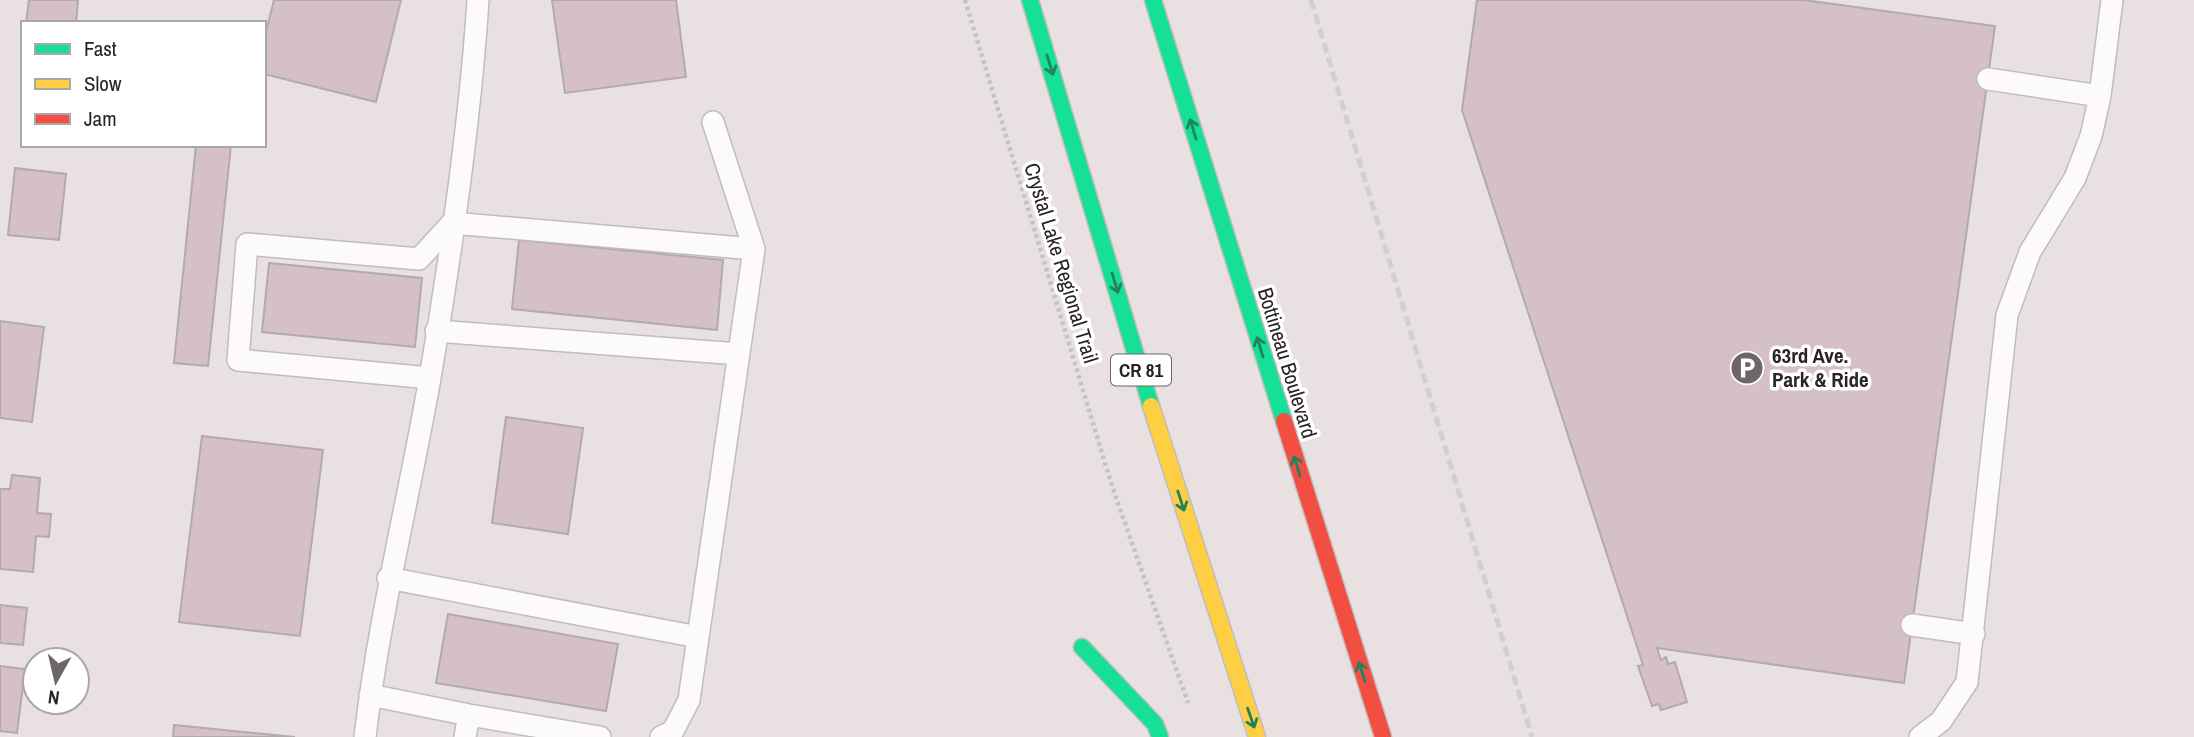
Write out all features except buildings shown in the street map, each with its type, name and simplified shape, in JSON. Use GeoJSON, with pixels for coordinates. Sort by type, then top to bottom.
{"type":"FeatureCollection","features":[{"type":"Feature","properties":{"kind":"main road","name":"CR 81"},"geometry":{"type":"LineString","coordinates":[[1030,0],[1169,464],[1257,737]]}},
{"type":"Feature","properties":{"kind":"main road","name":"Bottineau Boulevard"},"geometry":{"type":"LineString","coordinates":[[1153,0],[1383,737]]}},
{"type":"Feature","properties":{"kind":"main road"},"geometry":{"type":"LineString","coordinates":[[1167,47],[1174,12]]}},
{"type":"Feature","properties":{"kind":"main road"},"geometry":{"type":"LineString","coordinates":[[1082,647],[1155,724],[1160,737]]}},
{"type":"Feature","properties":{"kind":"lane"},"geometry":{"type":"LineString","coordinates":[[365,737],[388,578],[430,378],[452,223],[478,0]]}},
{"type":"Feature","properties":{"kind":"lane"},"geometry":{"type":"LineString","coordinates":[[1920,737],[1941,721],[1967,682],[2007,315],[2030,252],[2075,178],[2091,136],[2101,96],[2112,0]]}},
{"type":"Feature","properties":{"kind":"lane"},"geometry":{"type":"LineString","coordinates":[[1988,79],[2101,96]]}},
{"type":"Feature","properties":{"kind":"lane"},"geometry":{"type":"LineString","coordinates":[[661,737],[673,731],[689,700],[754,249],[713,122]]}},
{"type":"Feature","properties":{"kind":"lane"},"geometry":{"type":"LineString","coordinates":[[452,223],[754,249]]}},
{"type":"Feature","properties":{"kind":"lane"},"geometry":{"type":"LineString","coordinates":[[430,378],[238,360],[247,244],[419,259],[452,223]]}},
{"type":"Feature","properties":{"kind":"lane"},"geometry":{"type":"LineString","coordinates":[[436,331],[739,354]]}},
{"type":"Feature","properties":{"kind":"lane"},"geometry":{"type":"LineString","coordinates":[[388,578],[698,637]]}},
{"type":"Feature","properties":{"kind":"lane"},"geometry":{"type":"LineString","coordinates":[[1912,625],[1974,634]]}},
{"type":"Feature","properties":{"kind":"lane"},"geometry":{"type":"LineString","coordinates":[[370,695],[600,737]]}},
{"type":"Feature","properties":{"kind":"lane"},"geometry":{"type":"LineString","coordinates":[[465,737],[468,715]]}},
{"type":"Feature","properties":{"kind":"path","name":"Crystal Lake Regional Trail"},"geometry":{"type":"LineString","coordinates":[[965,0],[1112,486],[1185,692]]}},
{"type":"Feature","properties":{"kind":"railway"},"geometry":{"type":"LineString","coordinates":[[1311,0],[1532,737]]}},
{"type":"Feature","properties":{"kind":"traffic: fast"},"geometry":{"type":"LineString","coordinates":[[1030,0],[1151,406]]}},
{"type":"Feature","properties":{"kind":"traffic: fast"},"geometry":{"type":"LineString","coordinates":[[1153,0],[1284,421]]}},
{"type":"Feature","properties":{"kind":"traffic: fast"},"geometry":{"type":"LineString","coordinates":[[1082,647],[1155,724],[1160,737]]}},
{"type":"Feature","properties":{"kind":"traffic: slow"},"geometry":{"type":"LineString","coordinates":[[1151,406],[1257,737]]}},
{"type":"Feature","properties":{"kind":"traffic: jam"},"geometry":{"type":"LineString","coordinates":[[1284,421],[1383,737]]}},
{"type":"Feature","properties":{"kind":"place","name":"63rd Ave. Park & Ride"},"geometry":{"type":"Point","coordinates":[1747,368]}}]}
